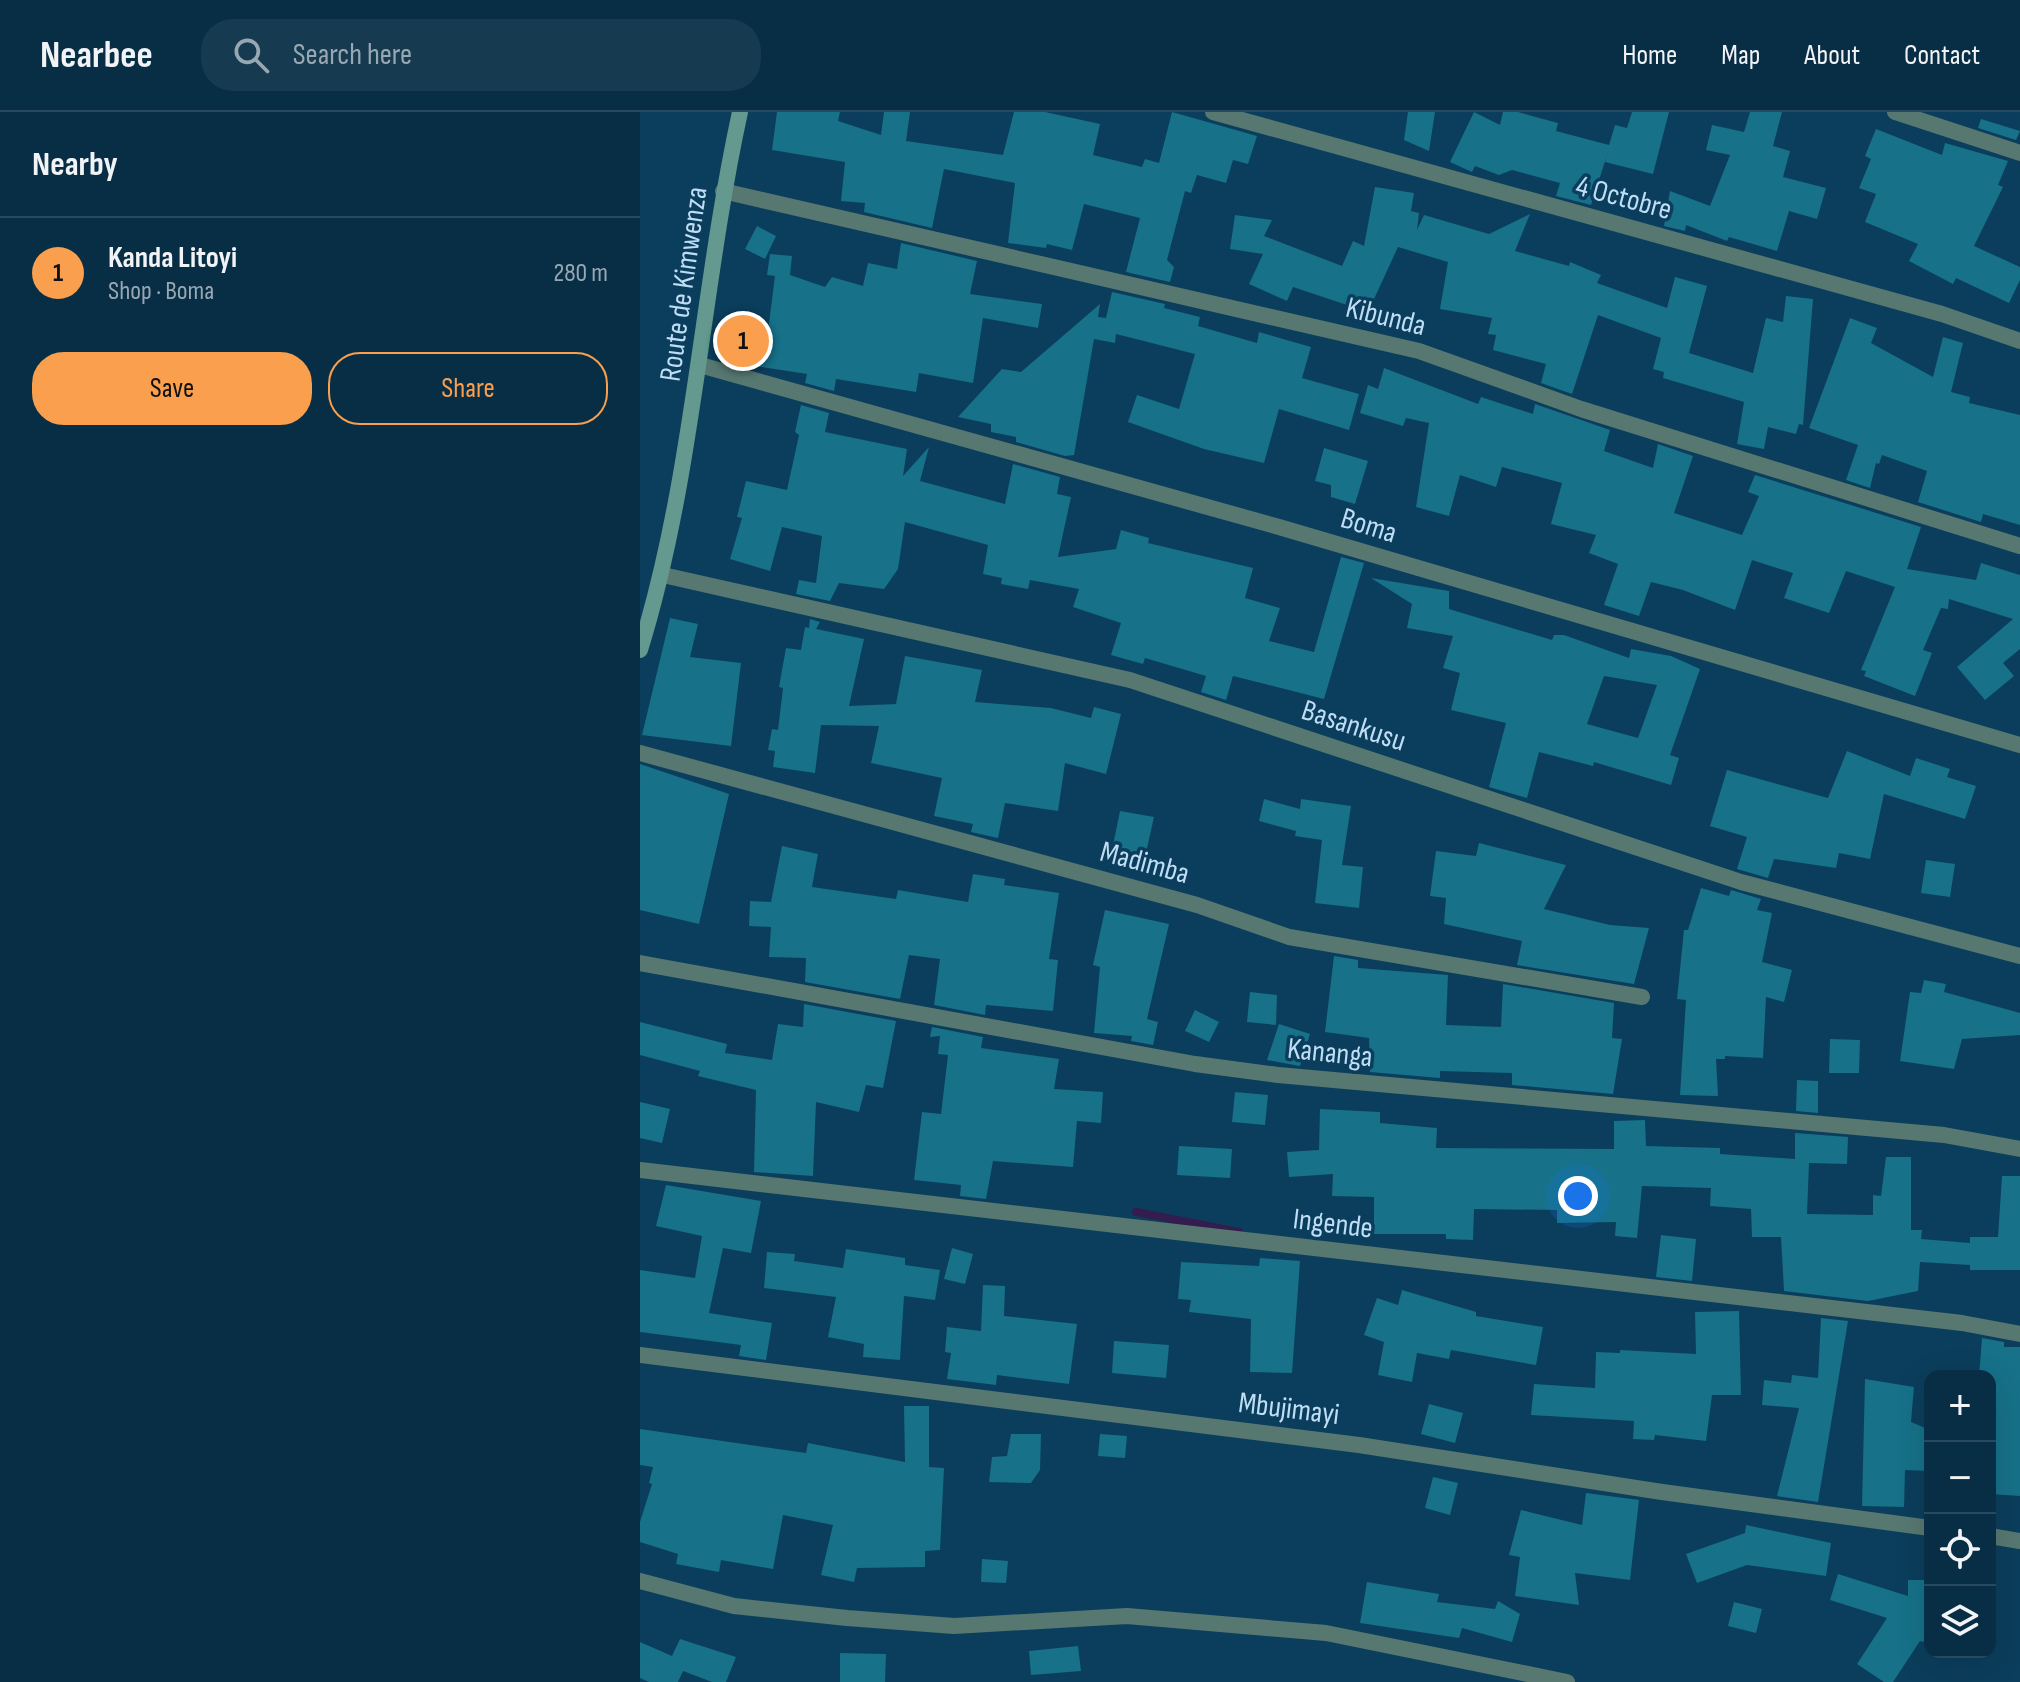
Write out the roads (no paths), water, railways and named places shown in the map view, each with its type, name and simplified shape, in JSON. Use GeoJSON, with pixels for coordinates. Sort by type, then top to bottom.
{"type":"FeatureCollection","features":[{"type":"Feature","properties":{"kind":"street","name":"Route de Kimwenza"},"geometry":{"type":"LineString","coordinates":[[640,650],[663,575],[700,365],[723,191],[740,112]]}},
{"type":"Feature","properties":{"kind":"street","name":"4 Octobre"},"geometry":{"type":"LineString","coordinates":[[1213,112],[1942,314],[2020,341]]}},
{"type":"Feature","properties":{"kind":"street"},"geometry":{"type":"LineString","coordinates":[[1895,112],[2020,153]]}},
{"type":"Feature","properties":{"kind":"street","name":"Kibunda"},"geometry":{"type":"LineString","coordinates":[[723,191],[1419,351],[1581,409],[2020,546]]}},
{"type":"Feature","properties":{"kind":"street","name":"Boma"},"geometry":{"type":"LineString","coordinates":[[700,365],[1279,527],[2020,745]]}},
{"type":"Feature","properties":{"kind":"street","name":"Basankusu"},"geometry":{"type":"LineString","coordinates":[[663,575],[1130,680],[1741,882],[2020,956]]}},
{"type":"Feature","properties":{"kind":"street","name":"Madimba"},"geometry":{"type":"LineString","coordinates":[[640,753],[1197,905],[1289,937],[1642,997]]}},
{"type":"Feature","properties":{"kind":"street","name":"Kananga"},"geometry":{"type":"LineString","coordinates":[[640,963],[1195,1064],[1278,1075],[1944,1135],[2020,1149]]}},
{"type":"Feature","properties":{"kind":"street","name":"Ingende"},"geometry":{"type":"LineString","coordinates":[[640,1170],[1962,1323],[2020,1334]]}},
{"type":"Feature","properties":{"kind":"street","name":"Mbujimayi"},"geometry":{"type":"LineString","coordinates":[[640,1355],[1359,1445],[1662,1492],[1924,1527]]}},
{"type":"Feature","properties":{"kind":"street"},"geometry":{"type":"LineString","coordinates":[[1996,1537],[2020,1541]]}},
{"type":"Feature","properties":{"kind":"street"},"geometry":{"type":"LineString","coordinates":[[640,1581],[734,1606],[847,1618],[954,1626],[1127,1616],[1326,1633],[1567,1682]]}},
{"type":"Feature","properties":{"kind":"waterway"},"geometry":{"type":"LineString","coordinates":[[1136,1212],[1239,1232]]}},
{"type":"Feature","properties":{"kind":"place","name":"Kanda Litoyi"},"geometry":{"type":"Point","coordinates":[743,341]}}]}
